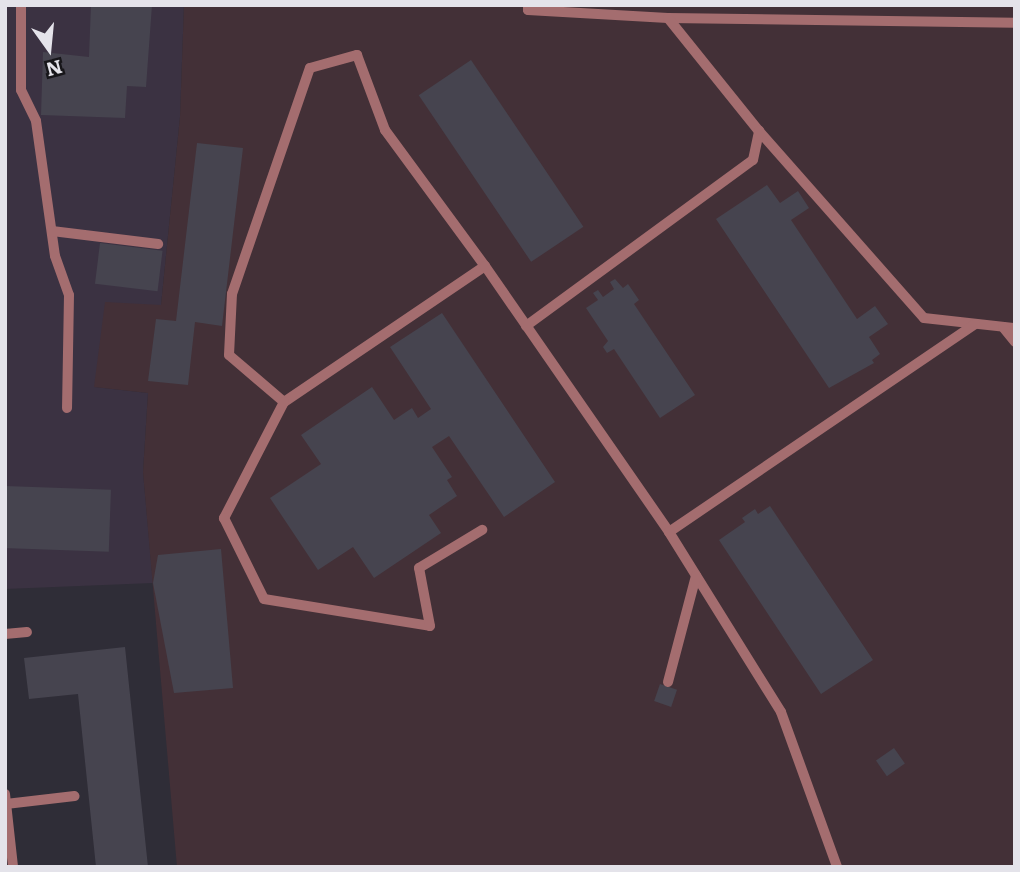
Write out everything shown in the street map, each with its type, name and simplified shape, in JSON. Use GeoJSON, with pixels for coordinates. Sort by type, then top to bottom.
{"type":"FeatureCollection","features":[{"type":"Feature","properties":{"kind":"lane"},"geometry":{"type":"LineString","coordinates":[[21,5],[20,90],[40,136],[52,231],[71,316],[67,408]]}},
{"type":"Feature","properties":{"kind":"lane"},"geometry":{"type":"LineString","coordinates":[[528,5],[528,9],[691,19],[1015,23]]}},
{"type":"Feature","properties":{"kind":"lane"},"geometry":{"type":"LineString","coordinates":[[691,5],[691,19]]}},
{"type":"Feature","properties":{"kind":"lane"},"geometry":{"type":"LineString","coordinates":[[668,18],[759,131],[924,318],[1009,327],[1015,342]]}},
{"type":"Feature","properties":{"kind":"lane"},"geometry":{"type":"LineString","coordinates":[[284,402],[229,355],[232,294],[310,68],[357,55],[385,130],[485,266],[668,532],[781,712],[837,867]]}},
{"type":"Feature","properties":{"kind":"lane"},"geometry":{"type":"LineString","coordinates":[[526,326],[753,160],[759,131]]}},
{"type":"Feature","properties":{"kind":"lane"},"geometry":{"type":"LineString","coordinates":[[52,231],[158,244]]}},
{"type":"Feature","properties":{"kind":"lane"},"geometry":{"type":"LineString","coordinates":[[482,530],[419,568],[430,626],[264,599],[224,518],[284,402],[485,266]]}},
{"type":"Feature","properties":{"kind":"lane"},"geometry":{"type":"LineString","coordinates":[[668,532],[975,324]]}},
{"type":"Feature","properties":{"kind":"lane"},"geometry":{"type":"LineString","coordinates":[[668,682],[696,576]]}},
{"type":"Feature","properties":{"kind":"lane"},"geometry":{"type":"LineString","coordinates":[[5,634],[27,632]]}},
{"type":"Feature","properties":{"kind":"lane"},"geometry":{"type":"LineString","coordinates":[[13,867],[6,799],[75,796]]}},
{"type":"Feature","properties":{"kind":"shaded area"},"geometry":{"type":"Polygon","coordinates":[[[5,5],[184,5],[180,117],[161,305],[95,387],[148,393],[143,472],[153,583],[5,589],[5,5]]]}},
{"type":"Feature","properties":{"kind":"shaded area"},"geometry":{"type":"Polygon","coordinates":[[[184,5],[1015,5],[1015,867],[177,867],[143,472],[148,393],[94,387],[105,302],[161,305],[180,117],[184,5]]]}},
{"type":"Feature","properties":{"kind":"building"},"geometry":{"type":"Polygon","coordinates":[[[91,5],[152,5],[146,87],[127,86],[125,118],[41,115],[43,52],[89,57],[91,5]]]}},
{"type":"Feature","properties":{"kind":"building"},"geometry":{"type":"Polygon","coordinates":[[[471,60],[583,227],[531,262],[419,95],[471,60]]]}},
{"type":"Feature","properties":{"kind":"building"},"geometry":{"type":"Polygon","coordinates":[[[197,143],[243,148],[222,326],[195,322],[188,385],[148,381],[156,319],[176,321],[197,143]]]}},
{"type":"Feature","properties":{"kind":"building"},"geometry":{"type":"Polygon","coordinates":[[[767,185],[780,203],[798,191],[809,208],[791,220],[857,319],[875,306],[888,324],[869,337],[880,354],[872,360],[874,363],[829,388],[716,219],[767,185]]]}},
{"type":"Feature","properties":{"kind":"building"},"geometry":{"type":"Polygon","coordinates":[[[100,243],[163,251],[158,291],[95,284],[100,243]]]}},
{"type":"Feature","properties":{"kind":"building"},"geometry":{"type":"Polygon","coordinates":[[[615,279],[623,288],[628,284],[639,300],[634,304],[695,395],[660,418],[614,349],[607,353],[603,347],[608,341],[586,308],[598,300],[593,293],[598,290],[603,297],[614,289],[610,282],[615,279]]]}},
{"type":"Feature","properties":{"kind":"building"},"geometry":{"type":"Polygon","coordinates":[[[442,313],[555,482],[504,517],[449,436],[432,447],[452,477],[447,480],[457,496],[429,515],[441,533],[374,578],[353,547],[318,570],[270,498],[321,464],[301,435],[372,387],[394,420],[412,408],[418,418],[431,409],[390,347],[442,313]]]}},
{"type":"Feature","properties":{"kind":"building"},"geometry":{"type":"Polygon","coordinates":[[[5,486],[111,490],[109,552],[5,548],[5,486]]]}},
{"type":"Feature","properties":{"kind":"building"},"geometry":{"type":"Polygon","coordinates":[[[770,506],[873,660],[821,694],[719,540],[745,522],[742,518],[755,509],[758,514],[770,506]]]}},
{"type":"Feature","properties":{"kind":"building"},"geometry":{"type":"Polygon","coordinates":[[[221,549],[233,688],[174,693],[153,583],[158,555],[221,549]]]}},
{"type":"Feature","properties":{"kind":"building"},"geometry":{"type":"Polygon","coordinates":[[[125,647],[148,867],[96,867],[78,694],[29,699],[24,658],[125,647]]]}},
{"type":"Feature","properties":{"kind":"building"},"geometry":{"type":"Polygon","coordinates":[[[660,684],[677,690],[671,707],[654,701],[660,684]]]}},
{"type":"Feature","properties":{"kind":"building"},"geometry":{"type":"Polygon","coordinates":[[[894,748],[905,764],[887,776],[876,761],[894,748]]]}}]}
